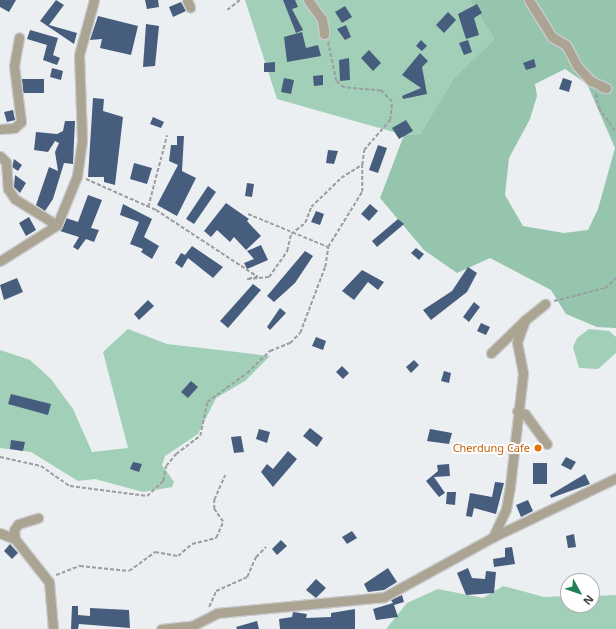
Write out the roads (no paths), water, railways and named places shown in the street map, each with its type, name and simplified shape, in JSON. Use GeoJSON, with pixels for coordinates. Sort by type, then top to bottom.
{"type":"FeatureCollection","features":[{"type":"Feature","properties":{"kind":"street"},"geometry":{"type":"LineString","coordinates":[[0,261],[57,225],[77,176],[82,140],[80,55],[94,0]]}},
{"type":"Feature","properties":{"kind":"street"},"geometry":{"type":"LineString","coordinates":[[308,0],[322,19],[324,34],[324,28]]}},
{"type":"Feature","properties":{"kind":"street"},"geometry":{"type":"LineString","coordinates":[[529,0],[552,37],[566,45],[576,66],[591,81],[606,88],[602,87]]}},
{"type":"Feature","properties":{"kind":"street"},"geometry":{"type":"LineString","coordinates":[[0,129],[14,128],[21,122],[14,66],[19,37]]}},
{"type":"Feature","properties":{"kind":"street"},"geometry":{"type":"LineString","coordinates":[[0,156],[6,162],[8,189],[15,199],[57,225]]}},
{"type":"Feature","properties":{"kind":"street"},"geometry":{"type":"LineString","coordinates":[[491,353],[525,320],[545,304]]}},
{"type":"Feature","properties":{"kind":"street"},"geometry":{"type":"LineString","coordinates":[[493,537],[508,499],[517,411],[523,373],[517,342],[525,320]]}},
{"type":"Feature","properties":{"kind":"street"},"geometry":{"type":"LineString","coordinates":[[517,411],[525,414],[547,444]]}},
{"type":"Feature","properties":{"kind":"street"},"geometry":{"type":"LineString","coordinates":[[161,629],[192,626],[217,613],[384,597],[493,537],[616,478]]}},
{"type":"Feature","properties":{"kind":"street"},"geometry":{"type":"LineString","coordinates":[[15,539],[14,530],[18,524],[38,518]]}},
{"type":"Feature","properties":{"kind":"street"},"geometry":{"type":"LineString","coordinates":[[0,533],[15,539],[48,582],[53,629]]}},
{"type":"Feature","properties":{"kind":"place","name":"Cherdung Cafe"},"geometry":{"type":"Point","coordinates":[538,448]}}]}
